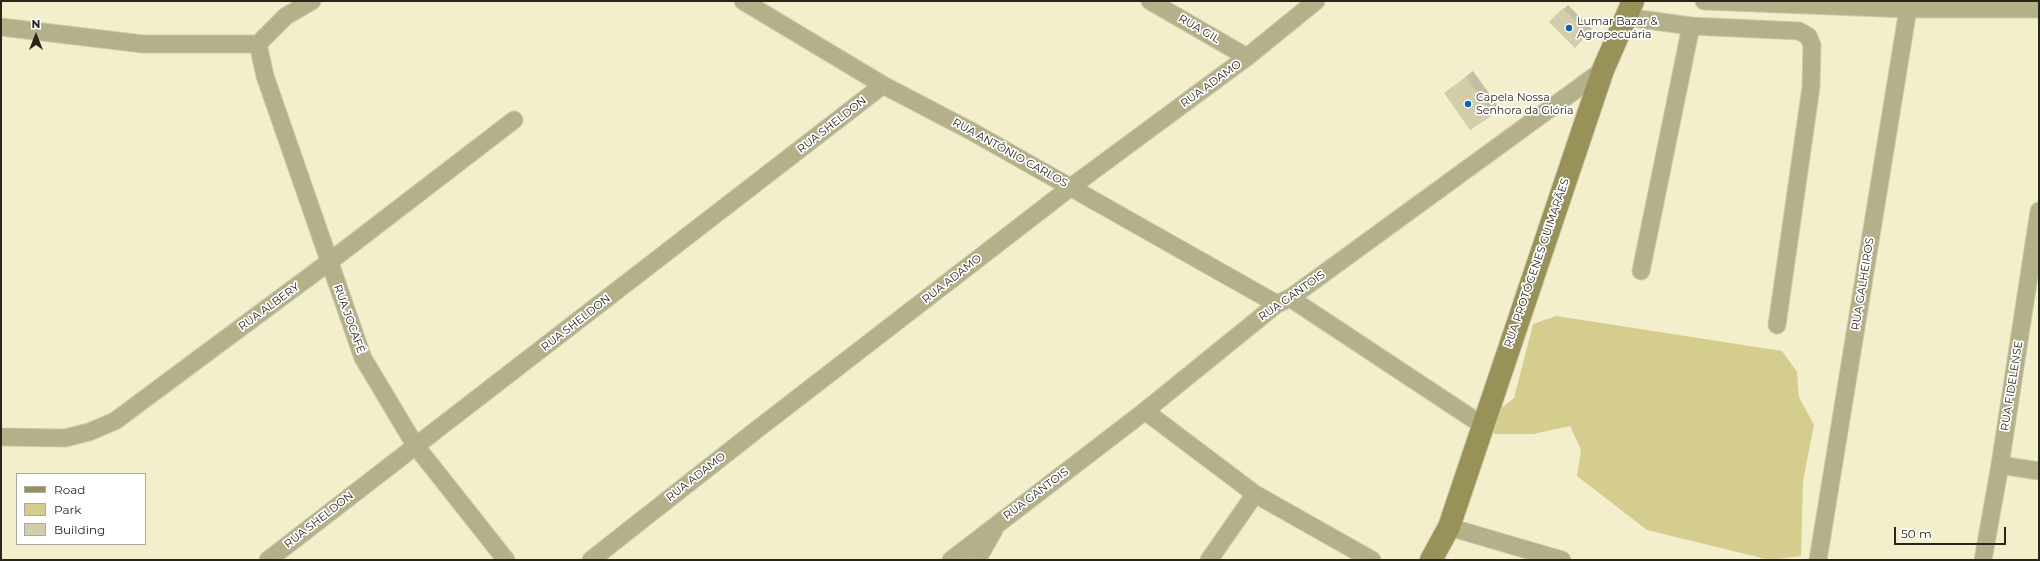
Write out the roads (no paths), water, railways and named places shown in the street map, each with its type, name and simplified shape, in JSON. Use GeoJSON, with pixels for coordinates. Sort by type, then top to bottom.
{"type":"FeatureCollection","features":[{"type":"Feature","properties":{"kind":"street"},"geometry":{"type":"LineString","coordinates":[[1,27],[143,44],[258,44],[286,16],[312,1]]}},
{"type":"Feature","properties":{"kind":"street","name":"RUA ANTÔNIO CARLOS"},"geometry":{"type":"LineString","coordinates":[[744,1],[883,85],[1283,301],[1482,425]]}},
{"type":"Feature","properties":{"kind":"street","name":"RUA GIL"},"geometry":{"type":"LineString","coordinates":[[1150,1],[1247,57]]}},
{"type":"Feature","properties":{"kind":"street","name":"RUA ADAMO"},"geometry":{"type":"LineString","coordinates":[[591,560],[761,426],[1071,187],[1247,57],[1316,1]]}},
{"type":"Feature","properties":{"kind":"street"},"geometry":{"type":"LineString","coordinates":[[1704,1],[1854,4],[1908,9],[2019,5],[2039,9]]}},
{"type":"Feature","properties":{"kind":"street"},"geometry":{"type":"LineString","coordinates":[[1629,9],[1691,26],[1799,32],[1808,36],[1812,45],[1811,87],[1777,325]]}},
{"type":"Feature","properties":{"kind":"street","name":"RUA PROTÓGENES GUIMARÃES"},"geometry":{"type":"LineString","coordinates":[[1431,560],[1449,527],[1482,425],[1603,70],[1629,9]]}},
{"type":"Feature","properties":{"kind":"street","name":"RUA GALHEIROS"},"geometry":{"type":"LineString","coordinates":[[1818,560],[1908,9]]}},
{"type":"Feature","properties":{"kind":"street"},"geometry":{"type":"LineString","coordinates":[[1641,271],[1691,26]]}},
{"type":"Feature","properties":{"kind":"street","name":"RUA JOCAFÉ"},"geometry":{"type":"LineString","coordinates":[[258,44],[265,76],[363,358],[415,445],[506,560]]}},
{"type":"Feature","properties":{"kind":"street","name":"RUA GANTOIS"},"geometry":{"type":"LineString","coordinates":[[950,560],[1145,411],[1283,301],[1603,70]]}},
{"type":"Feature","properties":{"kind":"street","name":"RUA SHELDON"},"geometry":{"type":"LineString","coordinates":[[268,560],[883,85]]}},
{"type":"Feature","properties":{"kind":"street","name":"RUA ALBERY"},"geometry":{"type":"LineString","coordinates":[[1,437],[65,438],[89,432],[115,421],[329,262],[514,120]]}},
{"type":"Feature","properties":{"kind":"street","name":"RUA FIDELENSE"},"geometry":{"type":"LineString","coordinates":[[1983,560],[2000,465],[2039,211]]}},
{"type":"Feature","properties":{"kind":"street"},"geometry":{"type":"LineString","coordinates":[[1145,411],[1255,494],[1372,560]]}},
{"type":"Feature","properties":{"kind":"street"},"geometry":{"type":"LineString","coordinates":[[2000,465],[2039,471]]}},
{"type":"Feature","properties":{"kind":"street"},"geometry":{"type":"LineString","coordinates":[[1209,560],[1255,494]]}},
{"type":"Feature","properties":{"kind":"street"},"geometry":{"type":"LineString","coordinates":[[977,560],[997,524]]}},
{"type":"Feature","properties":{"kind":"street"},"geometry":{"type":"LineString","coordinates":[[1449,527],[1562,560]]}},
{"type":"Feature","properties":{"kind":"place","name":"Lumar Bazar & Agropecuária"},"geometry":{"type":"Point","coordinates":[1569,28]}},
{"type":"Feature","properties":{"kind":"place","name":"Capela Nossa Senhora da Glória"},"geometry":{"type":"Point","coordinates":[1468,104]}}]}
